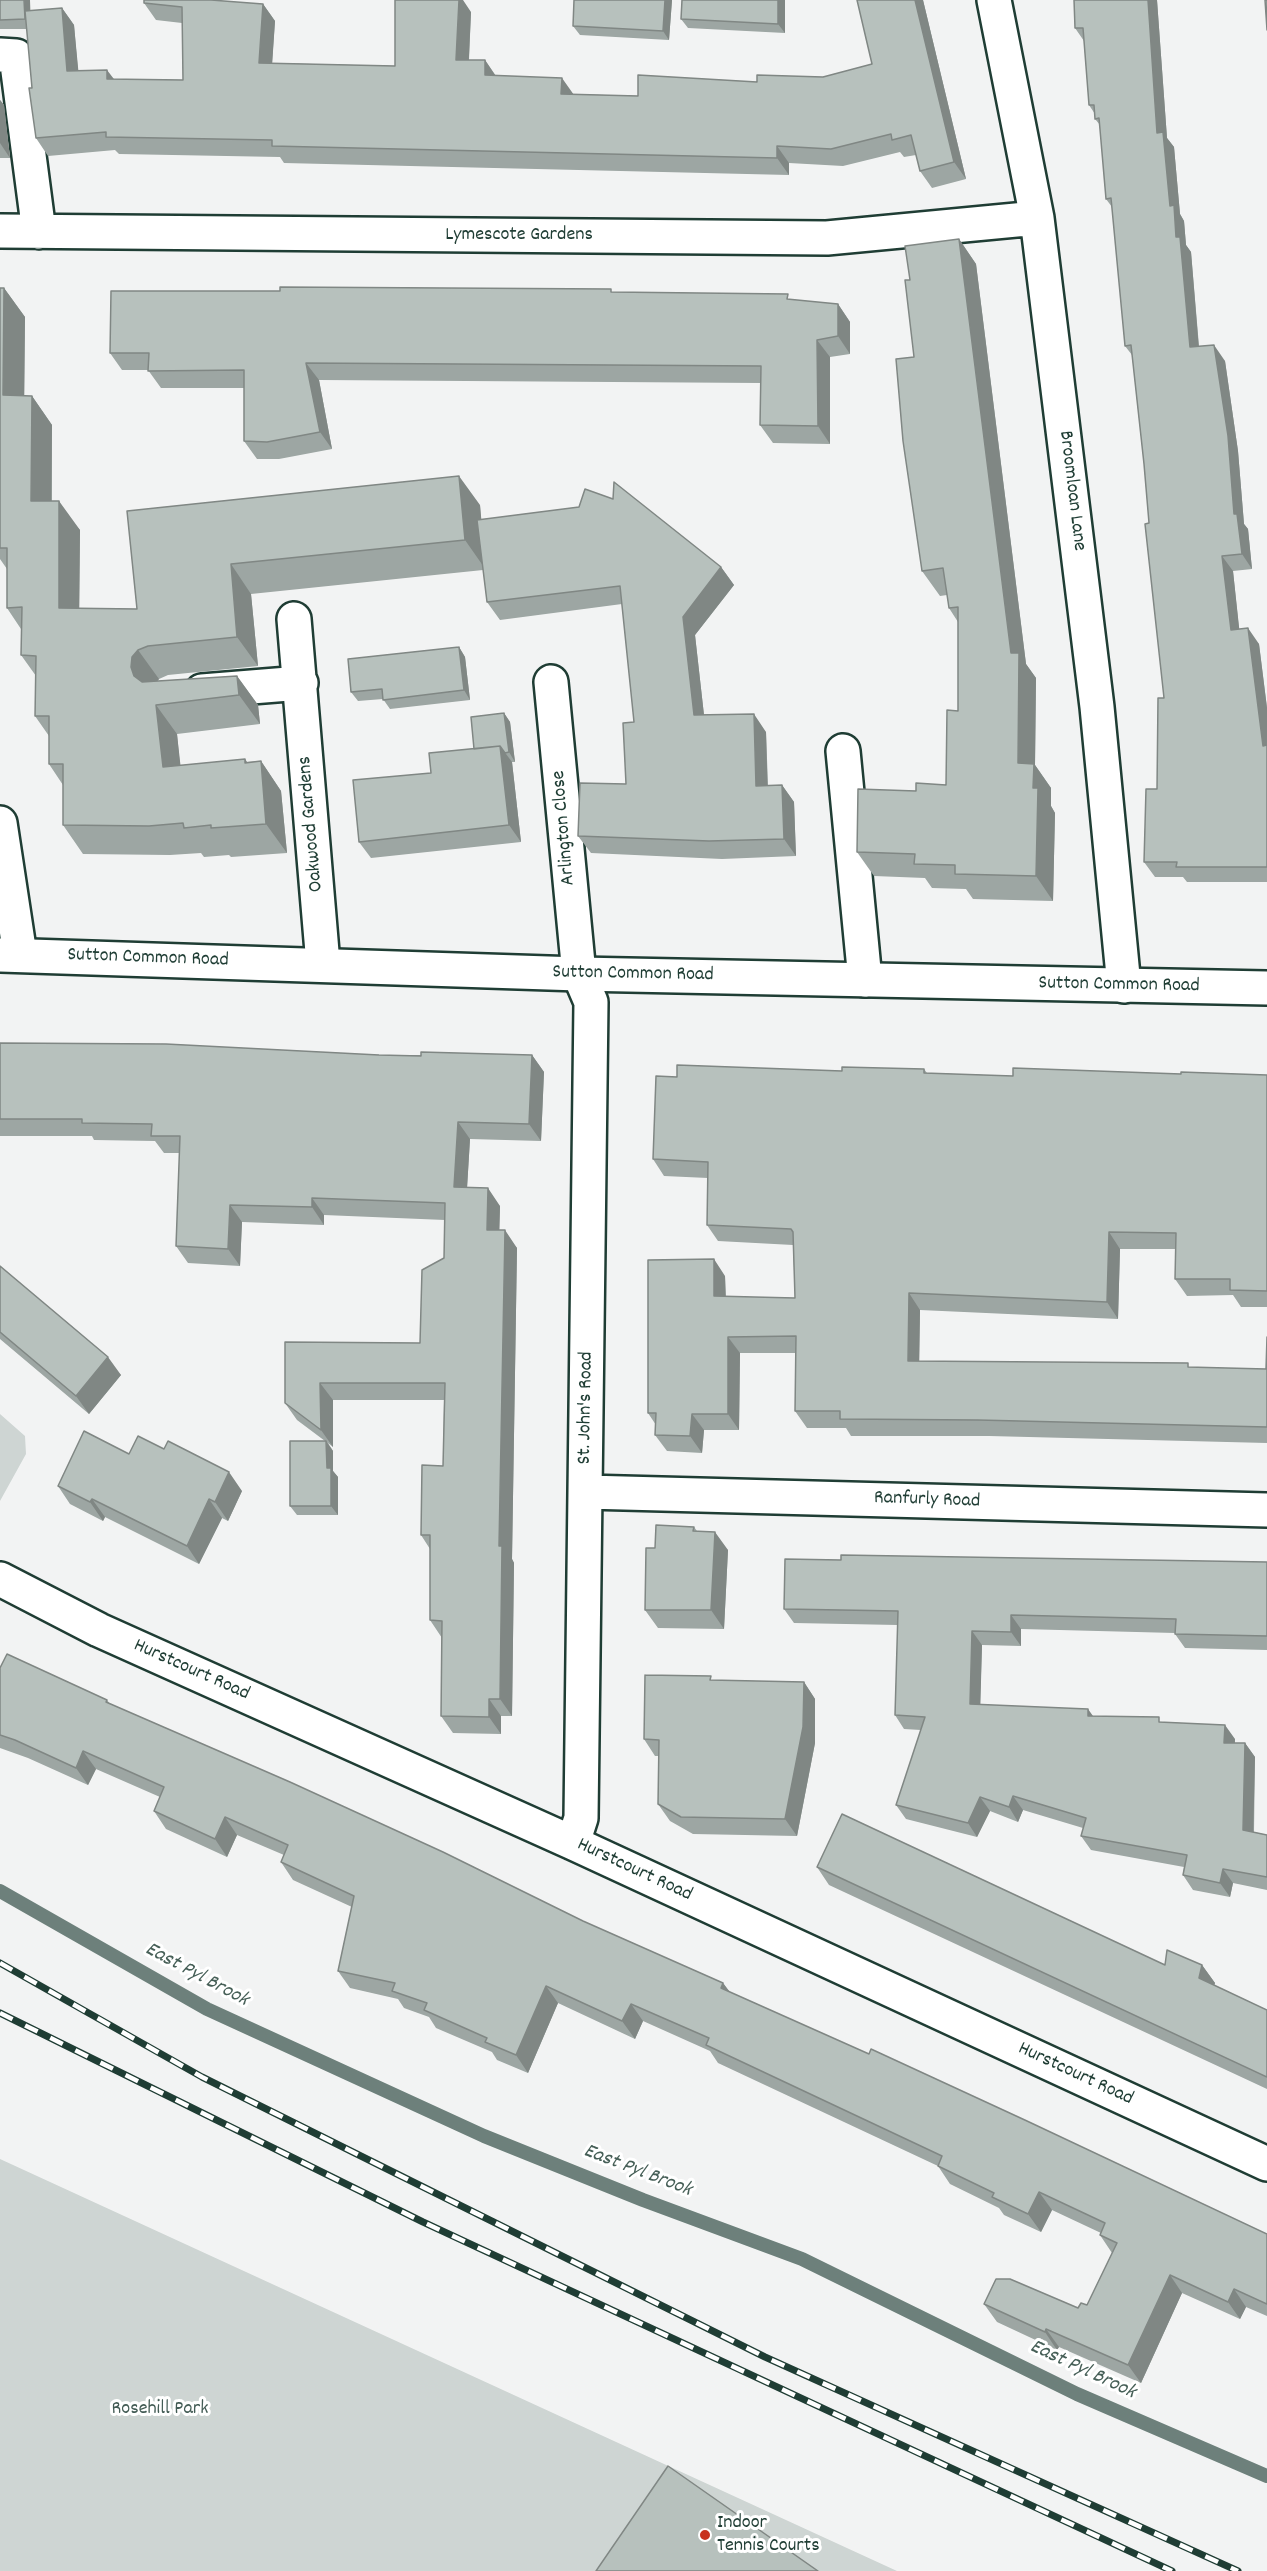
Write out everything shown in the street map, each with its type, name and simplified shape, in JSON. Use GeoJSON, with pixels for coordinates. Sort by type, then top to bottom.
{"type":"FeatureCollection","features":[{"type":"Feature","properties":{"kind":"street","name":"Broomloan Lane"},"geometry":{"type":"LineString","coordinates":[[994,0],[1037,218],[1097,707],[1124,986]]}},
{"type":"Feature","properties":{"kind":"street"},"geometry":{"type":"LineString","coordinates":[[0,55],[16,56],[39,232]]}},
{"type":"Feature","properties":{"kind":"street","name":"Lymescote Gardens"},"geometry":{"type":"LineString","coordinates":[[0,231],[827,238],[1037,218]]}},
{"type":"Feature","properties":{"kind":"street","name":"Oakwood Gardens"},"geometry":{"type":"LineString","coordinates":[[294,619],[324,964]]}},
{"type":"Feature","properties":{"kind":"street","name":"Arlington Close"},"geometry":{"type":"LineString","coordinates":[[552,682],[579,974]]}},
{"type":"Feature","properties":{"kind":"street"},"geometry":{"type":"LineString","coordinates":[[170,694],[301,683]]}},
{"type":"Feature","properties":{"kind":"street"},"geometry":{"type":"LineString","coordinates":[[843,751],[865,980]]}},
{"type":"Feature","properties":{"kind":"street"},"geometry":{"type":"LineString","coordinates":[[0,823],[10,955]]}},
{"type":"Feature","properties":{"kind":"street","name":"Sutton Common Road"},"geometry":{"type":"LineString","coordinates":[[10,955],[579,974],[1267,988]]}},
{"type":"Feature","properties":{"kind":"street","name":"St. John's Road"},"geometry":{"type":"LineString","coordinates":[[573,1843],[581,1818],[591,1002],[579,974]]}},
{"type":"Feature","properties":{"kind":"street","name":"Ranfurly Road"},"geometry":{"type":"LineString","coordinates":[[586,1492],[1267,1510]]}},
{"type":"Feature","properties":{"kind":"street","name":"Hurstcourt Road"},"geometry":{"type":"LineString","coordinates":[[0,1579],[99,1629],[573,1843],[1267,2164]]}},
{"type":"Feature","properties":{"kind":"green space"},"geometry":{"type":"Polygon","coordinates":[[[0,1414],[25,1436],[26,1454],[0,1501],[0,1414]]]}},
{"type":"Feature","properties":{"kind":"green space","name":"Rosehill Park"},"geometry":{"type":"Polygon","coordinates":[[[0,2159],[897,2571],[0,2571],[0,2159]]]}},
{"type":"Feature","properties":{"kind":"building"},"geometry":{"type":"Polygon","coordinates":[[[0,0],[24,0],[25,19],[0,20],[0,0]]]}},
{"type":"Feature","properties":{"kind":"building"},"geometry":{"type":"Polygon","coordinates":[[[144,0],[211,0],[263,4],[259,63],[395,66],[395,0],[459,0],[456,60],[485,60],[485,75],[562,78],[561,94],[638,96],[638,75],[757,82],[757,75],[823,77],[872,64],[857,0],[915,0],[954,162],[920,171],[911,135],[892,140],[891,134],[831,149],[777,146],[777,158],[272,146],[272,140],[106,137],[106,132],[36,138],[29,88],[32,88],[25,11],[62,8],[67,71],[107,70],[107,79],[183,80],[182,7],[144,3],[144,0]]]}},
{"type":"Feature","properties":{"kind":"building"},"geometry":{"type":"Polygon","coordinates":[[[574,0],[665,0],[663,31],[573,26],[574,0]]]}},
{"type":"Feature","properties":{"kind":"building"},"geometry":{"type":"Polygon","coordinates":[[[682,0],[778,0],[778,24],[681,19],[682,0]]]}},
{"type":"Feature","properties":{"kind":"building"},"geometry":{"type":"Polygon","coordinates":[[[1074,0],[1148,0],[1157,133],[1163,132],[1170,206],[1174,205],[1176,237],[1180,237],[1190,347],[1214,345],[1228,436],[1234,514],[1237,514],[1242,554],[1222,556],[1231,630],[1248,628],[1263,746],[1267,745],[1267,867],[1176,867],[1177,862],[1144,862],[1146,789],[1157,789],[1158,698],[1164,698],[1145,524],[1149,523],[1131,345],[1125,346],[1111,198],[1106,199],[1099,118],[1095,119],[1094,105],[1089,105],[1083,28],[1075,28],[1074,0]]]}},
{"type":"Feature","properties":{"kind":"building"},"geometry":{"type":"Polygon","coordinates":[[[1265,0],[1267,0],[1267,30],[1265,0]]]}},
{"type":"Feature","properties":{"kind":"building"},"geometry":{"type":"Polygon","coordinates":[[[959,239],[1011,653],[1019,653],[1018,763],[1034,764],[1033,788],[1038,788],[1036,876],[955,874],[955,865],[914,864],[915,854],[857,852],[858,789],[916,791],[916,783],[946,785],[947,710],[958,711],[958,607],[949,608],[943,568],[922,571],[903,441],[896,359],[914,357],[905,280],[910,280],[905,246],[959,239]]]}},
{"type":"Feature","properties":{"kind":"building"},"geometry":{"type":"Polygon","coordinates":[[[280,287],[611,289],[611,292],[788,294],[787,299],[838,304],[838,336],[817,340],[818,426],[760,425],[761,366],[306,363],[320,432],[267,442],[244,441],[244,370],[148,371],[149,353],[110,353],[111,291],[280,291],[280,287]]]}},
{"type":"Feature","properties":{"kind":"building"},"geometry":{"type":"Polygon","coordinates":[[[0,288],[4,288],[3,395],[32,396],[31,501],[59,501],[59,608],[137,609],[127,511],[459,476],[465,540],[231,564],[237,637],[148,646],[138,650],[132,657],[131,667],[134,676],[142,682],[237,676],[239,695],[156,705],[163,767],[245,759],[245,763],[261,761],[266,824],[211,828],[211,825],[184,828],[183,823],[149,826],[63,825],[63,764],[49,764],[49,716],[35,716],[36,656],[21,655],[22,607],[7,608],[7,548],[0,548],[0,288]]]}},
{"type":"Feature","properties":{"kind":"building"},"geometry":{"type":"Polygon","coordinates":[[[614,482],[721,567],[683,617],[694,715],[754,714],[756,786],[782,785],[784,839],[709,841],[578,836],[580,783],[626,784],[623,723],[634,722],[620,586],[487,602],[477,520],[579,507],[585,489],[613,499],[614,482]]]}},
{"type":"Feature","properties":{"kind":"building"},"geometry":{"type":"Polygon","coordinates":[[[459,647],[464,690],[383,700],[382,689],[351,692],[348,659],[459,647]]]}},
{"type":"Feature","properties":{"kind":"building"},"geometry":{"type":"Polygon","coordinates":[[[504,713],[509,752],[505,753],[500,746],[474,749],[471,717],[504,713]]]}},
{"type":"Feature","properties":{"kind":"building"},"geometry":{"type":"Polygon","coordinates":[[[500,746],[509,825],[359,842],[353,780],[431,773],[429,753],[500,746]]]}},
{"type":"Feature","properties":{"kind":"building"},"geometry":{"type":"Polygon","coordinates":[[[0,1043],[166,1044],[421,1056],[421,1052],[532,1055],[529,1124],[458,1122],[454,1187],[488,1188],[487,1230],[505,1230],[499,1546],[502,1546],[500,1699],[489,1699],[489,1717],[441,1716],[442,1621],[430,1620],[430,1535],[421,1535],[422,1465],[443,1466],[445,1383],[320,1383],[321,1430],[285,1403],[285,1342],[420,1343],[422,1270],[444,1258],[445,1203],[312,1198],[312,1207],[230,1205],[228,1249],[176,1246],[180,1136],[151,1136],[152,1124],[82,1123],[82,1119],[0,1119],[0,1043]]]}},
{"type":"Feature","properties":{"kind":"building"},"geometry":{"type":"Polygon","coordinates":[[[677,1065],[842,1071],[842,1067],[924,1069],[924,1073],[1013,1076],[1013,1068],[1267,1075],[1267,1291],[1230,1290],[1230,1279],[1175,1279],[1176,1233],[1109,1232],[1107,1302],[909,1293],[908,1361],[1188,1363],[1188,1367],[1266,1369],[1267,1337],[1267,1427],[840,1419],[840,1411],[795,1411],[796,1336],[728,1337],[728,1414],[692,1414],[690,1436],[655,1435],[656,1413],[648,1413],[648,1260],[714,1259],[714,1296],[795,1298],[793,1232],[791,1229],[707,1225],[708,1162],[653,1159],[656,1076],[677,1077],[677,1065]]]}},
{"type":"Feature","properties":{"kind":"building"},"geometry":{"type":"Polygon","coordinates":[[[0,1266],[108,1357],[76,1396],[0,1332],[0,1266]]]}},
{"type":"Feature","properties":{"kind":"building"},"geometry":{"type":"Polygon","coordinates":[[[84,1431],[129,1454],[138,1436],[164,1449],[168,1441],[229,1472],[215,1502],[209,1499],[187,1546],[92,1499],[90,1502],[58,1486],[84,1431]]]}},
{"type":"Feature","properties":{"kind":"building"},"geometry":{"type":"Polygon","coordinates":[[[290,1441],[326,1441],[327,1468],[331,1468],[331,1506],[290,1506],[290,1441]]]}},
{"type":"Feature","properties":{"kind":"building"},"geometry":{"type":"Polygon","coordinates":[[[656,1525],[694,1527],[693,1531],[715,1532],[711,1610],[645,1610],[646,1548],[655,1548],[656,1525]]]}},
{"type":"Feature","properties":{"kind":"building"},"geometry":{"type":"Polygon","coordinates":[[[841,1555],[1267,1562],[1267,1636],[1175,1634],[1176,1619],[1011,1615],[1011,1632],[972,1631],[970,1704],[1088,1709],[1088,1716],[1159,1717],[1159,1722],[1225,1725],[1224,1743],[1245,1743],[1243,1830],[1267,1835],[1267,1877],[1223,1869],[1220,1883],[1183,1875],[1187,1855],[1081,1836],[1086,1818],[1013,1796],[1009,1807],[980,1797],[968,1823],[896,1805],[925,1717],[895,1715],[898,1611],[784,1609],[785,1559],[841,1560],[841,1555]]]}},
{"type":"Feature","properties":{"kind":"building"},"geometry":{"type":"Polygon","coordinates":[[[7,1654],[107,1700],[106,1702],[443,1852],[583,1921],[723,1983],[721,1988],[869,2054],[871,2049],[1267,2234],[1267,2304],[1234,2289],[1228,2302],[1170,2275],[1128,2365],[1046,2329],[1045,2332],[984,2304],[996,2279],[1010,2279],[1078,2308],[1081,2303],[1087,2305],[1117,2243],[1100,2235],[1105,2223],[1039,2192],[1028,2214],[992,2197],[994,2193],[938,2166],[942,2156],[706,2045],[709,2038],[631,2004],[622,2021],[546,1986],[516,2055],[485,2042],[487,2038],[424,2010],[427,2003],[392,1991],[395,1983],[338,1971],[354,1896],[281,1862],[288,1845],[225,1817],[215,1839],[154,1811],[164,1787],[83,1751],[76,1768],[0,1735],[0,1668],[7,1654]]]}},
{"type":"Feature","properties":{"kind":"building"},"geometry":{"type":"Polygon","coordinates":[[[645,1675],[711,1676],[710,1680],[804,1682],[803,1727],[785,1819],[681,1817],[658,1804],[659,1740],[644,1739],[645,1675]]]}},
{"type":"Feature","properties":{"kind":"building"},"geometry":{"type":"Polygon","coordinates":[[[842,1814],[1165,1965],[1167,1950],[1202,1965],[1199,1978],[1267,2010],[1267,2077],[817,1867],[842,1814]]]}},
{"type":"Feature","properties":{"kind":"building"},"geometry":{"type":"Polygon","coordinates":[[[668,2466],[818,2571],[596,2571],[668,2466]]]}},
{"type":"Feature","properties":{"kind":"waterway","name":"East Pyl Brook"},"geometry":{"type":"LineString","coordinates":[[0,1891],[207,2009],[484,2136],[643,2200],[802,2259],[1077,2394],[1267,2476]]}},
{"type":"Feature","properties":{"kind":"railway"},"geometry":{"type":"LineString","coordinates":[[0,1963],[202,2077],[765,2357],[1238,2571]]}},
{"type":"Feature","properties":{"kind":"railway"},"geometry":{"type":"LineString","coordinates":[[0,2013],[423,2222],[1172,2571]]}},
{"type":"Feature","properties":{"kind":"place","name":"Indoor Tennis Courts"},"geometry":{"type":"Point","coordinates":[705,2535]}}]}
